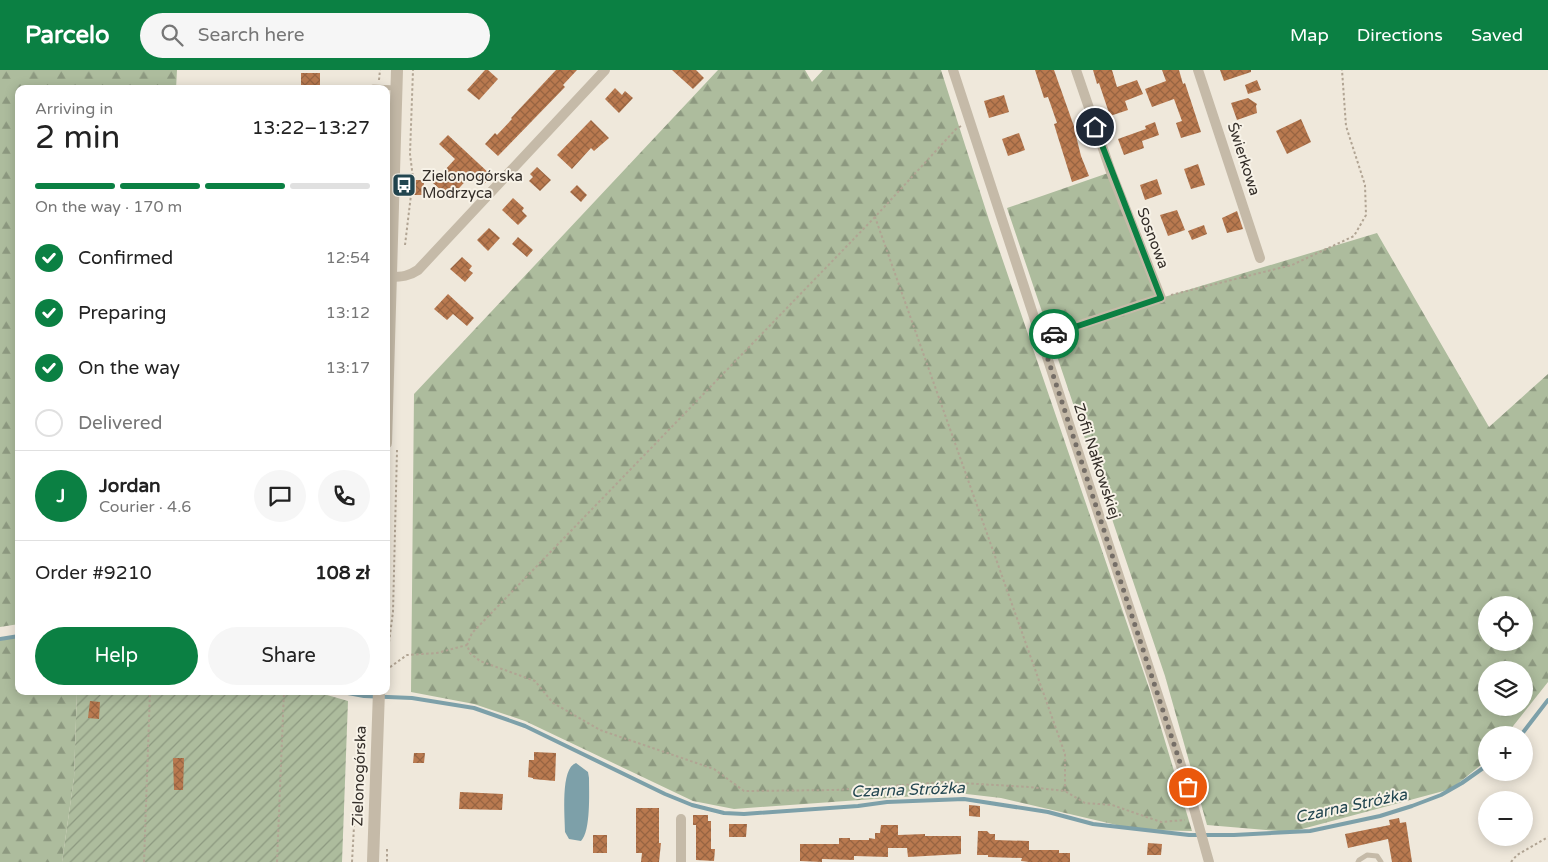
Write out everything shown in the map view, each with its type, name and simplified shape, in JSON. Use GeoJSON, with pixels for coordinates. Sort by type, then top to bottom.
{"type":"FeatureCollection","features":[{"type":"Feature","properties":{"kind":"street"},"geometry":{"type":"LineString","coordinates":[[397,70],[390,270],[402,277],[411,275],[418,270],[605,70]]}},
{"type":"Feature","properties":{"kind":"street","name":"Zofii Nałkowskiej"},"geometry":{"type":"LineString","coordinates":[[953,70],[1188,787],[1210,862]]}},
{"type":"Feature","properties":{"kind":"street","name":"Sosnowa"},"geometry":{"type":"LineString","coordinates":[[1076,70],[1111,172],[1161,298]]}},
{"type":"Feature","properties":{"kind":"street","name":"Świerkowa"},"geometry":{"type":"LineString","coordinates":[[1198,70],[1260,258]]}},
{"type":"Feature","properties":{"kind":"street"},"geometry":{"type":"LineString","coordinates":[[1041,338],[1161,298]]}},
{"type":"Feature","properties":{"kind":"street","name":"Zielonogórska"},"geometry":{"type":"LineString","coordinates":[[373,862],[379,695]]}},
{"type":"Feature","properties":{"kind":"street"},"geometry":{"type":"LineString","coordinates":[[681,862],[682,819]]}},
{"type":"Feature","properties":{"kind":"lane"},"geometry":{"type":"LineString","coordinates":[[390,88],[397,88]]}},
{"type":"Feature","properties":{"kind":"lane"},"geometry":{"type":"LineString","coordinates":[[1358,862],[1367,855],[1377,856],[1381,862]]}},
{"type":"Feature","properties":{"kind":"path"},"geometry":{"type":"LineString","coordinates":[[1161,298],[1292,265],[1354,236],[1366,215],[1364,185],[1346,126],[1342,70]]}},
{"type":"Feature","properties":{"kind":"path"},"geometry":{"type":"LineString","coordinates":[[970,122],[956,129],[875,218],[472,633],[467,645],[470,653],[480,661],[535,681],[553,703],[600,730],[714,769],[744,791],[837,790],[944,782],[1029,787],[1065,791],[1085,803],[1112,805],[1161,822],[1199,825]]}},
{"type":"Feature","properties":{"kind":"path"},"geometry":{"type":"LineString","coordinates":[[875,218],[1065,754],[1065,791]]}},
{"type":"Feature","properties":{"kind":"path"},"geometry":{"type":"LineString","coordinates":[[390,667],[407,655],[437,653],[467,645]]}},
{"type":"Feature","properties":{"kind":"path"},"geometry":{"type":"LineString","coordinates":[[144,862],[150,695]]}},
{"type":"Feature","properties":{"kind":"path"},"geometry":{"type":"LineString","coordinates":[[277,862],[284,695]]}},
{"type":"Feature","properties":{"kind":"path"},"geometry":{"type":"LineString","coordinates":[[352,862],[357,789],[366,717]]}},
{"type":"Feature","properties":{"kind":"path"},"geometry":{"type":"LineString","coordinates":[[1511,862],[1516,855],[1548,837]]}},
{"type":"Feature","properties":{"kind":"green space"},"geometry":{"type":"Polygon","coordinates":[[[0,70],[177,70],[176,85],[15,85],[15,625],[0,627],[0,70]]]}},
{"type":"Feature","properties":{"kind":"green space"},"geometry":{"type":"Polygon","coordinates":[[[718,70],[805,70],[812,82],[823,70],[941,70],[989,220],[1150,691],[1192,831],[1138,830],[1001,798],[958,793],[734,809],[693,801],[525,721],[474,704],[411,692],[414,394],[718,70]]]}},
{"type":"Feature","properties":{"kind":"green space"},"geometry":{"type":"Polygon","coordinates":[[[1111,172],[1161,298],[1377,233],[1489,427],[1548,374],[1548,682],[1533,701],[1533,661],[1478,661],[1478,716],[1521,716],[1513,726],[1478,726],[1478,767],[1451,789],[1291,832],[1207,825],[1165,676],[1007,208],[1111,172]]]}},
{"type":"Feature","properties":{"kind":"green space"},"geometry":{"type":"Polygon","coordinates":[[[15,637],[15,695],[77,695],[74,778],[62,862],[0,862],[0,640],[15,637]]]}},
{"type":"Feature","properties":{"kind":"green space"},"geometry":{"type":"Polygon","coordinates":[[[77,695],[327,695],[348,701],[342,862],[62,862],[74,778],[77,695]]]}},
{"type":"Feature","properties":{"kind":"water"},"geometry":{"type":"Polygon","coordinates":[[[576,763],[588,772],[589,778],[588,820],[581,841],[569,839],[565,832],[565,783],[571,767],[576,763]]]}},
{"type":"Feature","properties":{"kind":"building"},"geometry":{"type":"Polygon","coordinates":[[[485,70],[488,70],[498,79],[479,100],[467,90],[485,70]]]}},
{"type":"Feature","properties":{"kind":"building"},"geometry":{"type":"Polygon","coordinates":[[[556,70],[577,70],[563,85],[565,87],[498,156],[485,144],[495,133],[497,135],[556,70]]]}},
{"type":"Feature","properties":{"kind":"building"},"geometry":{"type":"Polygon","coordinates":[[[672,70],[696,70],[704,78],[693,89],[672,70]]]}},
{"type":"Feature","properties":{"kind":"building"},"geometry":{"type":"Polygon","coordinates":[[[1035,70],[1054,70],[1089,176],[1072,182],[1054,124],[1057,123],[1048,97],[1044,98],[1035,70]]]}},
{"type":"Feature","properties":{"kind":"building"},"geometry":{"type":"Polygon","coordinates":[[[1093,70],[1112,70],[1117,87],[1137,80],[1143,94],[1125,101],[1128,110],[1110,116],[1093,70]]]}},
{"type":"Feature","properties":{"kind":"building"},"geometry":{"type":"Polygon","coordinates":[[[1162,70],[1179,70],[1201,132],[1181,138],[1176,123],[1182,121],[1174,99],[1152,107],[1145,89],[1166,81],[1162,70]]]}},
{"type":"Feature","properties":{"kind":"building"},"geometry":{"type":"Polygon","coordinates":[[[1220,70],[1251,70],[1251,72],[1224,81],[1220,70]]]}},
{"type":"Feature","properties":{"kind":"building"},"geometry":{"type":"Polygon","coordinates":[[[301,73],[320,73],[320,85],[301,85],[301,73]]]}},
{"type":"Feature","properties":{"kind":"building"},"geometry":{"type":"Polygon","coordinates":[[[1257,80],[1261,90],[1248,94],[1245,85],[1257,80]]]}},
{"type":"Feature","properties":{"kind":"building"},"geometry":{"type":"Polygon","coordinates":[[[615,88],[622,95],[625,91],[633,98],[619,113],[605,99],[615,88]]]}},
{"type":"Feature","properties":{"kind":"building"},"geometry":{"type":"Polygon","coordinates":[[[1004,95],[1009,112],[989,118],[984,101],[1004,95]]]}},
{"type":"Feature","properties":{"kind":"building"},"geometry":{"type":"Polygon","coordinates":[[[1248,98],[1257,104],[1257,113],[1237,120],[1231,103],[1248,98]]]}},
{"type":"Feature","properties":{"kind":"building"},"geometry":{"type":"Polygon","coordinates":[[[1301,119],[1311,142],[1287,154],[1276,131],[1301,119]]]}},
{"type":"Feature","properties":{"kind":"building"},"geometry":{"type":"Polygon","coordinates":[[[591,120],[609,138],[594,151],[591,148],[572,169],[557,155],[591,120]]]}},
{"type":"Feature","properties":{"kind":"building"},"geometry":{"type":"Polygon","coordinates":[[[1155,122],[1159,135],[1142,141],[1144,148],[1124,155],[1118,139],[1146,129],[1145,126],[1155,122]]]}},
{"type":"Feature","properties":{"kind":"building"},"geometry":{"type":"Polygon","coordinates":[[[1019,133],[1025,150],[1008,156],[1002,139],[1019,133]]]}},
{"type":"Feature","properties":{"kind":"building"},"geometry":{"type":"Polygon","coordinates":[[[448,135],[492,176],[483,185],[472,174],[450,198],[433,183],[455,159],[439,144],[448,135]]]}},
{"type":"Feature","properties":{"kind":"building"},"geometry":{"type":"Polygon","coordinates":[[[1198,164],[1205,185],[1191,189],[1184,169],[1198,164]]]}},
{"type":"Feature","properties":{"kind":"building"},"geometry":{"type":"Polygon","coordinates":[[[537,167],[551,180],[540,191],[529,181],[533,177],[530,174],[537,167]]]}},
{"type":"Feature","properties":{"kind":"building"},"geometry":{"type":"Polygon","coordinates":[[[1157,179],[1162,194],[1145,200],[1140,185],[1157,179]]]}},
{"type":"Feature","properties":{"kind":"building"},"geometry":{"type":"Polygon","coordinates":[[[415,180],[424,180],[423,195],[414,195],[415,180]]]}},
{"type":"Feature","properties":{"kind":"building"},"geometry":{"type":"Polygon","coordinates":[[[577,185],[587,195],[581,202],[570,192],[577,185]]]}},
{"type":"Feature","properties":{"kind":"building"},"geometry":{"type":"Polygon","coordinates":[[[513,198],[524,208],[522,211],[527,216],[518,225],[502,210],[513,198]]]}},
{"type":"Feature","properties":{"kind":"building"},"geometry":{"type":"Polygon","coordinates":[[[1177,210],[1185,230],[1168,236],[1160,215],[1177,210]]]}},
{"type":"Feature","properties":{"kind":"building"},"geometry":{"type":"Polygon","coordinates":[[[1237,211],[1243,229],[1227,233],[1222,218],[1237,211]]]}},
{"type":"Feature","properties":{"kind":"building"},"geometry":{"type":"Polygon","coordinates":[[[1204,225],[1207,234],[1192,240],[1188,231],[1204,225]]]}},
{"type":"Feature","properties":{"kind":"building"},"geometry":{"type":"Polygon","coordinates":[[[489,228],[500,238],[488,251],[477,240],[489,228]]]}},
{"type":"Feature","properties":{"kind":"building"},"geometry":{"type":"Polygon","coordinates":[[[518,237],[533,250],[527,257],[512,244],[518,237]]]}},
{"type":"Feature","properties":{"kind":"building"},"geometry":{"type":"Polygon","coordinates":[[[462,257],[472,266],[469,270],[473,273],[465,282],[450,269],[462,257]]]}},
{"type":"Feature","properties":{"kind":"building"},"geometry":{"type":"Polygon","coordinates":[[[448,294],[474,318],[467,326],[453,314],[447,320],[434,309],[448,294]]]}},
{"type":"Feature","properties":{"kind":"building"},"geometry":{"type":"Polygon","coordinates":[[[90,701],[100,702],[99,719],[88,718],[90,701]]]}},
{"type":"Feature","properties":{"kind":"building"},"geometry":{"type":"Polygon","coordinates":[[[534,752],[556,753],[555,781],[528,777],[529,760],[534,760],[534,752]]]}},
{"type":"Feature","properties":{"kind":"building"},"geometry":{"type":"Polygon","coordinates":[[[414,753],[425,753],[424,763],[413,763],[414,753]]]}},
{"type":"Feature","properties":{"kind":"building"},"geometry":{"type":"Polygon","coordinates":[[[173,758],[184,758],[183,790],[174,790],[173,758]]]}},
{"type":"Feature","properties":{"kind":"building"},"geometry":{"type":"Polygon","coordinates":[[[460,792],[503,794],[502,810],[459,809],[460,792]]]}},
{"type":"Feature","properties":{"kind":"building"},"geometry":{"type":"Polygon","coordinates":[[[969,805],[980,806],[980,817],[969,816],[969,805]]]}},
{"type":"Feature","properties":{"kind":"building"},"geometry":{"type":"Polygon","coordinates":[[[636,808],[659,808],[659,843],[661,843],[659,862],[641,862],[642,853],[636,853],[636,808]]]}},
{"type":"Feature","properties":{"kind":"building"},"geometry":{"type":"Polygon","coordinates":[[[693,815],[708,815],[708,821],[711,821],[711,849],[715,849],[714,861],[696,860],[696,825],[693,825],[693,815]]]}},
{"type":"Feature","properties":{"kind":"building"},"geometry":{"type":"Polygon","coordinates":[[[1399,818],[1400,823],[1406,822],[1412,862],[1392,862],[1388,839],[1348,848],[1345,834],[1390,825],[1389,820],[1399,818]]]}},
{"type":"Feature","properties":{"kind":"building"},"geometry":{"type":"Polygon","coordinates":[[[729,824],[747,824],[746,837],[729,837],[729,824]]]}},
{"type":"Feature","properties":{"kind":"building"},"geometry":{"type":"Polygon","coordinates":[[[881,825],[898,825],[898,835],[961,836],[961,854],[908,857],[907,848],[888,848],[888,857],[854,856],[854,860],[822,859],[822,862],[800,861],[800,844],[839,844],[839,838],[850,838],[850,840],[875,839],[875,833],[880,833],[881,825]]]}},
{"type":"Feature","properties":{"kind":"building"},"geometry":{"type":"Polygon","coordinates":[[[978,831],[987,831],[990,834],[995,834],[995,840],[1029,841],[1029,850],[1059,850],[1059,853],[1070,853],[1070,862],[1029,862],[1021,861],[1022,858],[977,855],[978,831]]]}},
{"type":"Feature","properties":{"kind":"building"},"geometry":{"type":"Polygon","coordinates":[[[593,835],[607,835],[607,853],[593,853],[593,835]]]}},
{"type":"Feature","properties":{"kind":"building"},"geometry":{"type":"Polygon","coordinates":[[[1148,843],[1162,844],[1161,855],[1147,855],[1148,843]]]}},
{"type":"Feature","properties":{"kind":"waterway","name":"Czarna Stróżka"},"geometry":{"type":"LineString","coordinates":[[0,639],[15,637]]}},
{"type":"Feature","properties":{"kind":"waterway","name":"Czarna Stróżka"},"geometry":{"type":"LineString","coordinates":[[359,695],[412,698],[474,708],[525,726],[665,794],[692,805],[724,813],[744,814],[858,806],[887,802],[964,799],[1048,812],[1093,824],[1189,835],[1310,831],[1380,816],[1412,806],[1441,795],[1478,772]]}},
{"type":"Feature","properties":{"kind":"waterway","name":"Czarna Stróżka"},"geometry":{"type":"LineString","coordinates":[[1528,726],[1548,700]]}},
{"type":"Feature","properties":{"kind":"way so far"},"geometry":{"type":"LineString","coordinates":[[1054,334],[1041,338],[1188,787]]}},
{"type":"Feature","properties":{"kind":"place","name":"Zielonogórska Modrzyca"},"geometry":{"type":"Point","coordinates":[404,185]}},
{"type":"Feature","properties":{"kind":"route"},"geometry":{"type":"LineString","coordinates":[[1054,334],[1161,298],[1095,127]]}}]}
